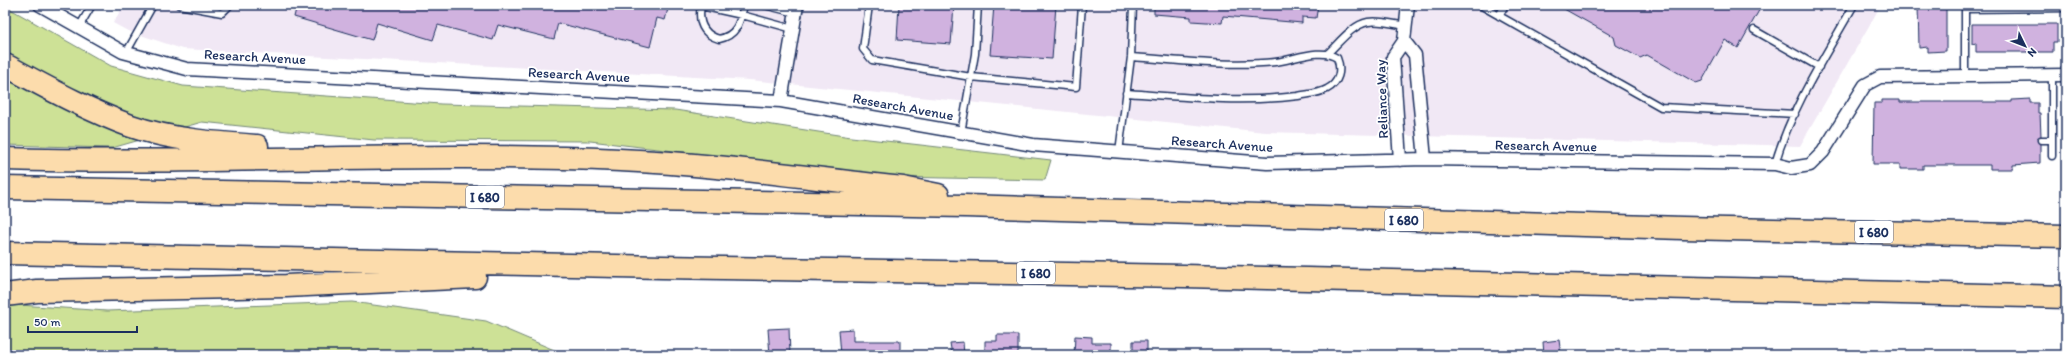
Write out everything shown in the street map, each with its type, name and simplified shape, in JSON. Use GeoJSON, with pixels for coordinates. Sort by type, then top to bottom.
{"type":"FeatureCollection","features":[{"type":"Feature","properties":{"kind":"highway"},"geometry":{"type":"LineString","coordinates":[[5,65],[90,109],[132,126],[174,137],[217,143],[396,157]]}},
{"type":"Feature","properties":{"kind":"highway"},"geometry":{"type":"LineString","coordinates":[[5,159],[100,161],[396,157],[620,160],[692,165],[903,188],[933,193],[965,206]]}},
{"type":"Feature","properties":{"kind":"highway","name":"I 680"},"geometry":{"type":"LineString","coordinates":[[5,188],[965,206],[1683,228],[2066,236]]}},
{"type":"Feature","properties":{"kind":"highway","name":"I 680"},"geometry":{"type":"LineString","coordinates":[[5,253],[662,268],[1184,276],[2066,296]]}},
{"type":"Feature","properties":{"kind":"highway"},"geometry":{"type":"LineString","coordinates":[[5,294],[37,291],[291,286],[662,268]]}},
{"type":"Feature","properties":{"kind":"highway"},"geometry":{"type":"LineString","coordinates":[[5,284],[211,288]]}},
{"type":"Feature","properties":{"kind":"street","name":"Research Avenue"},"geometry":{"type":"LineString","coordinates":[[40,5],[126,53],[187,69],[781,101],[1033,145],[1267,162],[1425,159],[1775,164],[1791,168],[1810,165],[1823,152],[1865,85],[1880,77],[2066,75]]}},
{"type":"Feature","properties":{"kind":"street","name":"Reliance Way"},"geometry":{"type":"LineString","coordinates":[[1400,160],[1393,57],[1404,41],[1408,5]]}},
{"type":"Feature","properties":{"kind":"street"},"geometry":{"type":"LineString","coordinates":[[781,101],[796,9]]}},
{"type":"Feature","properties":{"kind":"street"},"geometry":{"type":"LineString","coordinates":[[1404,41],[1415,55],[1425,159]]}},
{"type":"Feature","properties":{"kind":"lane"},"geometry":{"type":"LineString","coordinates":[[79,27],[92,5]]}},
{"type":"Feature","properties":{"kind":"lane"},"geometry":{"type":"LineString","coordinates":[[126,53],[153,5]]}},
{"type":"Feature","properties":{"kind":"lane"},"geometry":{"type":"LineString","coordinates":[[179,5],[222,13],[230,5]]}},
{"type":"Feature","properties":{"kind":"lane"},"geometry":{"type":"LineString","coordinates":[[744,5],[742,15],[739,25],[732,34],[719,39],[707,34],[700,22],[701,6],[742,15],[793,29]]}},
{"type":"Feature","properties":{"kind":"lane"},"geometry":{"type":"LineString","coordinates":[[764,5],[796,9]]}},
{"type":"Feature","properties":{"kind":"lane"},"geometry":{"type":"LineString","coordinates":[[869,5],[863,49],[872,60],[971,77],[1076,87],[1082,5]]}},
{"type":"Feature","properties":{"kind":"lane"},"geometry":{"type":"LineString","coordinates":[[961,133],[975,54],[978,5]]}},
{"type":"Feature","properties":{"kind":"lane"},"geometry":{"type":"LineString","coordinates":[[1119,152],[1131,57],[1133,5]]}},
{"type":"Feature","properties":{"kind":"lane"},"geometry":{"type":"LineString","coordinates":[[1480,5],[1661,107],[1795,114]]}},
{"type":"Feature","properties":{"kind":"lane"},"geometry":{"type":"LineString","coordinates":[[1499,16],[1504,5]]}},
{"type":"Feature","properties":{"kind":"lane"},"geometry":{"type":"LineString","coordinates":[[1775,164],[1782,140],[1819,67],[1854,5]]}},
{"type":"Feature","properties":{"kind":"lane"},"geometry":{"type":"LineString","coordinates":[[1965,77],[1965,7],[2066,8]]}},
{"type":"Feature","properties":{"kind":"lane"},"geometry":{"type":"LineString","coordinates":[[1328,53],[1347,35],[1359,26],[1368,22],[1406,26]]}},
{"type":"Feature","properties":{"kind":"lane"},"geometry":{"type":"LineString","coordinates":[[1754,30],[1819,67]]}},
{"type":"Feature","properties":{"kind":"lane"},"geometry":{"type":"LineString","coordinates":[[1126,93],[1189,97],[1275,98],[1321,93],[1334,85],[1340,71],[1337,58],[1328,53],[1321,52],[1291,60],[1246,65],[1131,57]]}},
{"type":"Feature","properties":{"kind":"lane"},"geometry":{"type":"LineString","coordinates":[[2052,76],[2052,156]]}},
{"type":"Feature","properties":{"kind":"lane"},"geometry":{"type":"LineString","coordinates":[[2040,140],[2052,140]]}},
{"type":"Feature","properties":{"kind":"shaded area"},"geometry":{"type":"Polygon","coordinates":[[[124,5],[1881,5],[1800,146],[1265,132],[750,80],[182,49],[126,30],[113,23],[124,5]]]}},
{"type":"Feature","properties":{"kind":"green space"},"geometry":{"type":"Polygon","coordinates":[[[5,6],[111,66],[183,86],[441,104],[675,110],[851,137],[1051,160],[1045,180],[893,177],[590,141],[374,140],[202,122],[112,148],[5,145],[5,6]]]}},
{"type":"Feature","properties":{"kind":"green space"},"geometry":{"type":"Polygon","coordinates":[[[352,302],[486,321],[566,355],[5,355],[5,304],[107,311],[352,302]]]}},
{"type":"Feature","properties":{"kind":"building"},"geometry":{"type":"Polygon","coordinates":[[[297,5],[669,5],[665,20],[657,18],[650,47],[558,23],[554,39],[498,25],[493,40],[438,25],[433,40],[377,23],[372,40],[294,17],[297,5]]]}},
{"type":"Feature","properties":{"kind":"building"},"geometry":{"type":"Polygon","coordinates":[[[899,5],[954,5],[951,44],[897,40],[899,5]]]}},
{"type":"Feature","properties":{"kind":"building"},"geometry":{"type":"Polygon","coordinates":[[[994,5],[1056,5],[1052,59],[990,55],[994,5]]]}},
{"type":"Feature","properties":{"kind":"building"},"geometry":{"type":"Polygon","coordinates":[[[1154,5],[1318,5],[1316,18],[1302,17],[1302,23],[1223,16],[1222,23],[1191,21],[1191,17],[1154,14],[1154,5]]]}},
{"type":"Feature","properties":{"kind":"building"},"geometry":{"type":"Polygon","coordinates":[[[1557,5],[1762,5],[1738,48],[1725,40],[1702,81],[1696,83],[1647,55],[1640,58],[1616,45],[1614,37],[1557,5]]]}},
{"type":"Feature","properties":{"kind":"building"},"geometry":{"type":"Polygon","coordinates":[[[1918,5],[1946,5],[1946,51],[1928,52],[1928,47],[1919,48],[1918,5]]]}},
{"type":"Feature","properties":{"kind":"building"},"geometry":{"type":"Polygon","coordinates":[[[1972,24],[2057,24],[2057,42],[2053,42],[2053,52],[1976,52],[1976,43],[1972,44],[1972,24]]]}},
{"type":"Feature","properties":{"kind":"building"},"geometry":{"type":"Polygon","coordinates":[[[2030,99],[2030,103],[2038,103],[2038,113],[2040,113],[2041,136],[2037,140],[2040,144],[2040,163],[2013,165],[2013,169],[1990,169],[1990,165],[1923,165],[1923,169],[1900,169],[1900,164],[1873,164],[1874,103],[1882,103],[1882,100],[1900,100],[1900,102],[2012,102],[2012,100],[2030,99]]]}},
{"type":"Feature","properties":{"kind":"building"},"geometry":{"type":"Polygon","coordinates":[[[789,328],[790,355],[770,355],[768,329],[789,328]]]}},
{"type":"Feature","properties":{"kind":"building"},"geometry":{"type":"Polygon","coordinates":[[[853,329],[853,341],[900,341],[900,355],[841,355],[839,330],[853,329]]]}},
{"type":"Feature","properties":{"kind":"building"},"geometry":{"type":"Polygon","coordinates":[[[997,335],[1018,335],[1018,355],[985,355],[985,341],[997,341],[997,335]]]}},
{"type":"Feature","properties":{"kind":"building"},"geometry":{"type":"Polygon","coordinates":[[[1075,336],[1092,337],[1092,343],[1111,343],[1111,355],[1074,355],[1075,336]]]}},
{"type":"Feature","properties":{"kind":"building"},"geometry":{"type":"Polygon","coordinates":[[[1559,340],[1561,355],[1544,355],[1543,342],[1559,340]]]}},
{"type":"Feature","properties":{"kind":"building"},"geometry":{"type":"Polygon","coordinates":[[[1133,341],[1147,341],[1147,355],[1133,355],[1133,341]]]}},
{"type":"Feature","properties":{"kind":"building"},"geometry":{"type":"Polygon","coordinates":[[[963,342],[964,355],[952,355],[950,343],[963,342]]]}}]}
